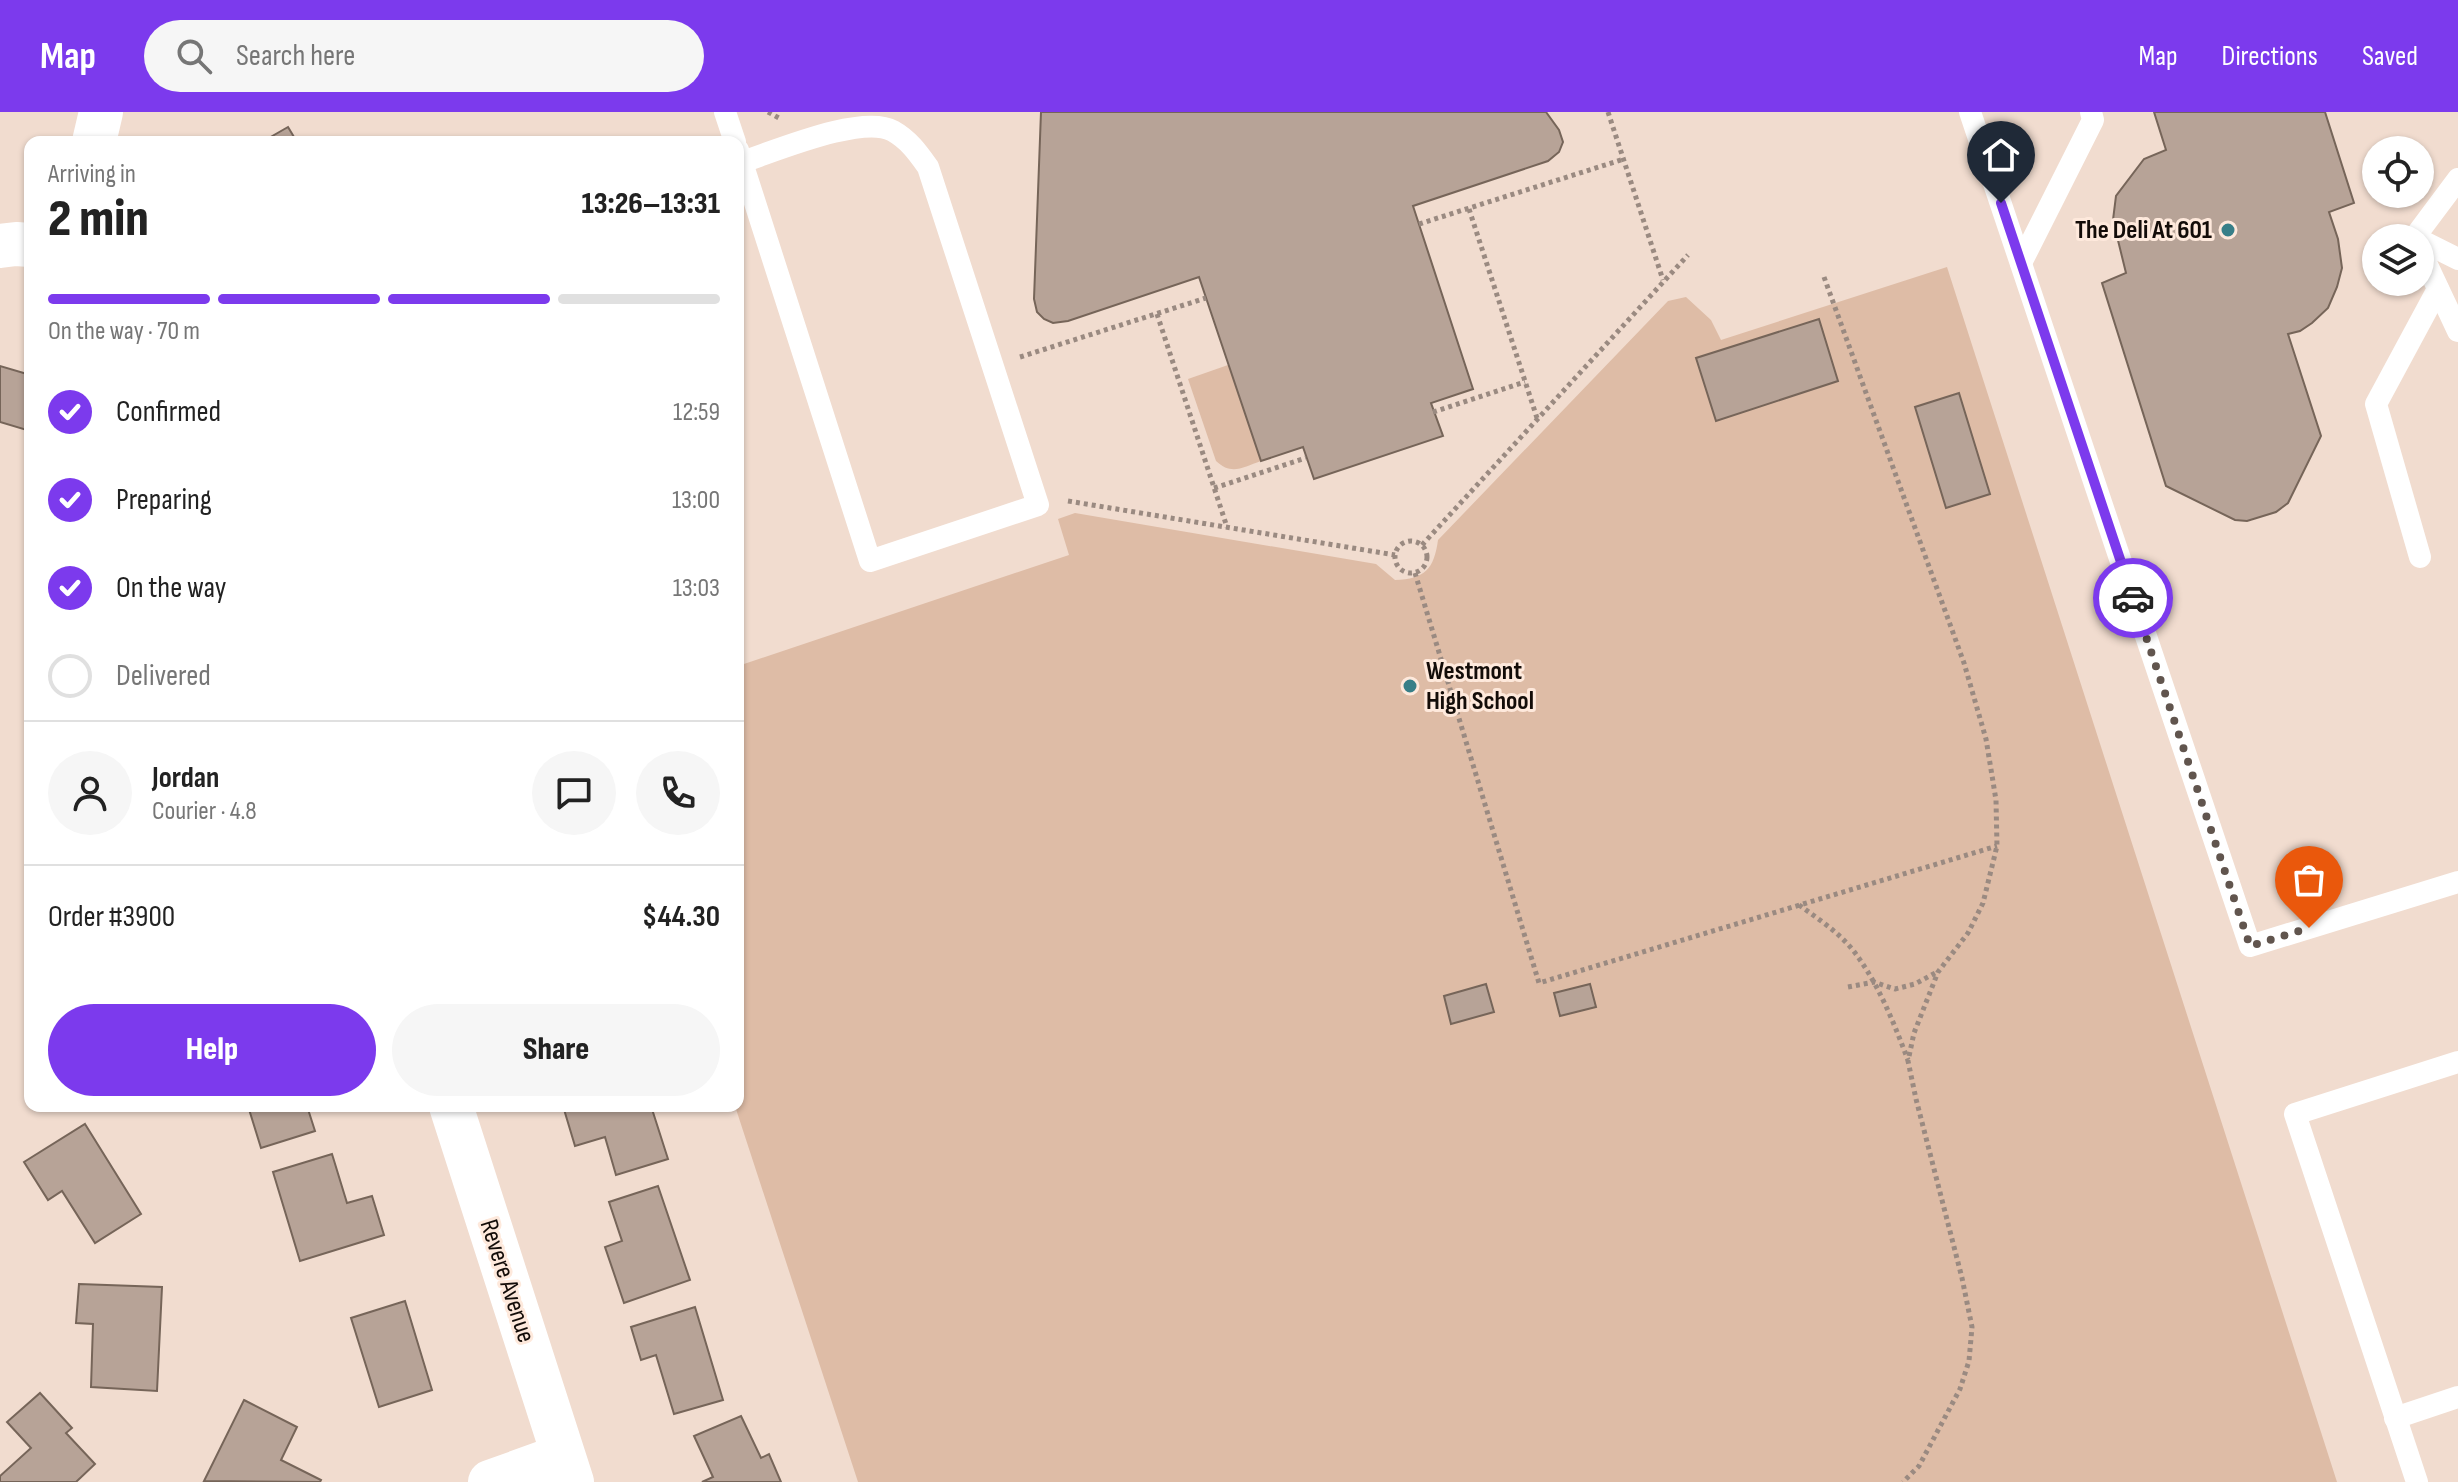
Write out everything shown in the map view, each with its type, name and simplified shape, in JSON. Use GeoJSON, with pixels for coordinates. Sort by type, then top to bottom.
{"type":"FeatureCollection","features":[{"type":"Feature","properties":{"kind":"street"},"geometry":{"type":"LineString","coordinates":[[95,136],[101,112]]}},
{"type":"Feature","properties":{"kind":"street"},"geometry":{"type":"LineString","coordinates":[[0,246],[24,245]]}},
{"type":"Feature","properties":{"kind":"street","name":"Revere Avenue"},"geometry":{"type":"LineString","coordinates":[[453,1112],[567,1469],[490,1482]]}},
{"type":"Feature","properties":{"kind":"lane"},"geometry":{"type":"LineString","coordinates":[[725,112],[734,136]]}},
{"type":"Feature","properties":{"kind":"lane"},"geometry":{"type":"LineString","coordinates":[[1970,112],[2250,946],[2458,882]]}},
{"type":"Feature","properties":{"kind":"lane"},"geometry":{"type":"LineString","coordinates":[[2021,263],[2093,120],[2091,112]]}},
{"type":"Feature","properties":{"kind":"lane"},"geometry":{"type":"LineString","coordinates":[[744,150],[868,126],[891,129],[911,145],[928,167],[1038,505],[870,561],[744,167]]}},
{"type":"Feature","properties":{"kind":"lane"},"geometry":{"type":"LineString","coordinates":[[2426,224],[2458,179]]}},
{"type":"Feature","properties":{"kind":"lane"},"geometry":{"type":"LineString","coordinates":[[2434,247],[2458,259]]}},
{"type":"Feature","properties":{"kind":"lane"},"geometry":{"type":"LineString","coordinates":[[2434,280],[2458,331]]}},
{"type":"Feature","properties":{"kind":"lane"},"geometry":{"type":"LineString","coordinates":[[2420,557],[2376,404],[2438,289]]}},
{"type":"Feature","properties":{"kind":"lane"},"geometry":{"type":"LineString","coordinates":[[2417,1482],[2295,1114],[2458,1062]]}},
{"type":"Feature","properties":{"kind":"lane"},"geometry":{"type":"LineString","coordinates":[[2395,1418],[2458,1397]]}},
{"type":"Feature","properties":{"kind":"path"},"geometry":{"type":"LineString","coordinates":[[1608,112],[1664,281]]}},
{"type":"Feature","properties":{"kind":"path"},"geometry":{"type":"LineString","coordinates":[[1419,224],[1624,159]]}},
{"type":"Feature","properties":{"kind":"path"},"geometry":{"type":"LineString","coordinates":[[1469,209],[1537,419]]}},
{"type":"Feature","properties":{"kind":"path"},"geometry":{"type":"LineString","coordinates":[[1422,545],[1688,255]]}},
{"type":"Feature","properties":{"kind":"path"},"geometry":{"type":"LineString","coordinates":[[1824,277],[1964,663],[1986,739],[1996,800],[1997,846],[1983,903],[1968,933],[1938,972],[1914,1033],[1908,1061]]}},
{"type":"Feature","properties":{"kind":"path"},"geometry":{"type":"LineString","coordinates":[[1014,343],[1019,358],[1206,298]]}},
{"type":"Feature","properties":{"kind":"path"},"geometry":{"type":"LineString","coordinates":[[1157,314],[1227,527]]}},
{"type":"Feature","properties":{"kind":"path"},"geometry":{"type":"LineString","coordinates":[[1433,412],[1525,382]]}},
{"type":"Feature","properties":{"kind":"path"},"geometry":{"type":"LineString","coordinates":[[1214,488],[1306,458]]}},
{"type":"Feature","properties":{"kind":"path"},"geometry":{"type":"LineString","coordinates":[[1066,501],[1395,555]]}},
{"type":"Feature","properties":{"kind":"path"},"geometry":{"type":"LineString","coordinates":[[1414,541],[1422,545],[1427,562],[1420,571],[1408,574],[1397,566],[1395,555],[1398,547],[1414,541]]}},
{"type":"Feature","properties":{"kind":"path"},"geometry":{"type":"LineString","coordinates":[[1415,573],[1539,983],[1997,846]]}},
{"type":"Feature","properties":{"kind":"path"},"geometry":{"type":"LineString","coordinates":[[1799,905],[1851,948],[1874,982],[1893,1021],[1908,1061],[1972,1327],[1969,1361],[1960,1389],[1919,1466],[1903,1482]]}},
{"type":"Feature","properties":{"kind":"path"},"geometry":{"type":"LineString","coordinates":[[1848,987],[1874,982],[1895,989],[1915,984],[1938,972]]}},
{"type":"Feature","properties":{"kind":"shaded area","name":"Westmont High School"},"geometry":{"type":"Polygon","coordinates":[[[1947,267],[2337,1482],[858,1482],[737,1112],[744,1112],[744,664],[1069,555],[1058,519],[1075,513],[1376,564],[1395,580],[1421,575],[1431,565],[1438,540],[1668,301],[1686,297],[1711,320],[1721,340],[1947,267]]]}},
{"type":"Feature","properties":{"kind":"shaded area"},"geometry":{"type":"Polygon","coordinates":[[[1228,365],[1261,461],[1238,469],[1227,468],[1216,461],[1188,379],[1228,365]]]}},
{"type":"Feature","properties":{"kind":"building"},"geometry":{"type":"Polygon","coordinates":[[[1041,112],[1546,112],[1559,130],[1563,142],[1559,152],[1548,161],[1413,206],[1473,389],[1431,403],[1443,436],[1314,479],[1303,447],[1261,461],[1199,277],[1068,321],[1053,323],[1037,312],[1034,299],[1041,112]]]}},
{"type":"Feature","properties":{"kind":"building"},"geometry":{"type":"Polygon","coordinates":[[[2154,112],[2325,112],[2354,203],[2329,212],[2338,239],[2342,268],[2328,308],[2300,331],[2288,334],[2321,436],[2288,503],[2276,512],[2247,521],[2235,520],[2166,486],[2102,283],[2126,273],[2113,220],[2116,196],[2144,159],[2166,150],[2154,112]]]}},
{"type":"Feature","properties":{"kind":"building"},"geometry":{"type":"Polygon","coordinates":[[[288,127],[293,136],[272,136],[288,127]]]}},
{"type":"Feature","properties":{"kind":"building"},"geometry":{"type":"Polygon","coordinates":[[[1819,319],[1838,381],[1716,421],[1696,358],[1819,319]]]}},
{"type":"Feature","properties":{"kind":"building"},"geometry":{"type":"Polygon","coordinates":[[[0,366],[24,373],[24,429],[0,422],[0,366]]]}},
{"type":"Feature","properties":{"kind":"building"},"geometry":{"type":"Polygon","coordinates":[[[1959,393],[1990,494],[1946,508],[1915,407],[1959,393]]]}},
{"type":"Feature","properties":{"kind":"building"},"geometry":{"type":"Polygon","coordinates":[[[1486,984],[1494,1012],[1451,1024],[1444,996],[1486,984]]]}},
{"type":"Feature","properties":{"kind":"building"},"geometry":{"type":"Polygon","coordinates":[[[1590,984],[1596,1007],[1560,1016],[1554,993],[1590,984]]]}},
{"type":"Feature","properties":{"kind":"building"},"geometry":{"type":"Polygon","coordinates":[[[250,1112],[309,1112],[315,1131],[261,1148],[250,1112]]]}},
{"type":"Feature","properties":{"kind":"building"},"geometry":{"type":"Polygon","coordinates":[[[565,1112],[653,1112],[668,1159],[616,1175],[605,1137],[575,1146],[565,1112]]]}},
{"type":"Feature","properties":{"kind":"building"},"geometry":{"type":"Polygon","coordinates":[[[85,1124],[141,1214],[95,1243],[62,1191],[48,1200],[24,1162],[85,1124]]]}},
{"type":"Feature","properties":{"kind":"building"},"geometry":{"type":"Polygon","coordinates":[[[332,1154],[347,1203],[372,1196],[384,1235],[300,1261],[273,1172],[332,1154]]]}},
{"type":"Feature","properties":{"kind":"building"},"geometry":{"type":"Polygon","coordinates":[[[658,1186],[690,1280],[624,1303],[605,1247],[622,1241],[609,1202],[658,1186]]]}},
{"type":"Feature","properties":{"kind":"building"},"geometry":{"type":"Polygon","coordinates":[[[79,1284],[162,1287],[157,1391],[91,1387],[93,1324],[76,1323],[79,1284]]]}},
{"type":"Feature","properties":{"kind":"building"},"geometry":{"type":"Polygon","coordinates":[[[405,1301],[432,1390],[379,1407],[351,1318],[405,1301]]]}},
{"type":"Feature","properties":{"kind":"building"},"geometry":{"type":"Polygon","coordinates":[[[695,1307],[723,1400],[674,1414],[656,1355],[641,1360],[631,1327],[695,1307]]]}},
{"type":"Feature","properties":{"kind":"building"},"geometry":{"type":"Polygon","coordinates":[[[40,1393],[72,1428],[66,1433],[95,1464],[76,1482],[0,1482],[0,1476],[31,1448],[7,1422],[40,1393]]]}},
{"type":"Feature","properties":{"kind":"building"},"geometry":{"type":"Polygon","coordinates":[[[244,1400],[297,1427],[281,1460],[320,1482],[204,1481],[244,1400]]]}},
{"type":"Feature","properties":{"kind":"building"},"geometry":{"type":"Polygon","coordinates":[[[741,1416],[761,1458],[769,1454],[781,1482],[702,1482],[713,1477],[694,1436],[741,1416]]]}},
{"type":"Feature","properties":{"kind":"way so far"},"geometry":{"type":"LineString","coordinates":[[2133,598],[2250,946],[2309,928]]}},
{"type":"Feature","properties":{"kind":"place","name":"The Deli At 601"},"geometry":{"type":"Point","coordinates":[2228,230]}},
{"type":"Feature","properties":{"kind":"place","name":"Westmont High School"},"geometry":{"type":"Point","coordinates":[1410,686]}},
{"type":"Feature","properties":{"kind":"route"},"geometry":{"type":"LineString","coordinates":[[2001,203],[2133,598]]}}]}
